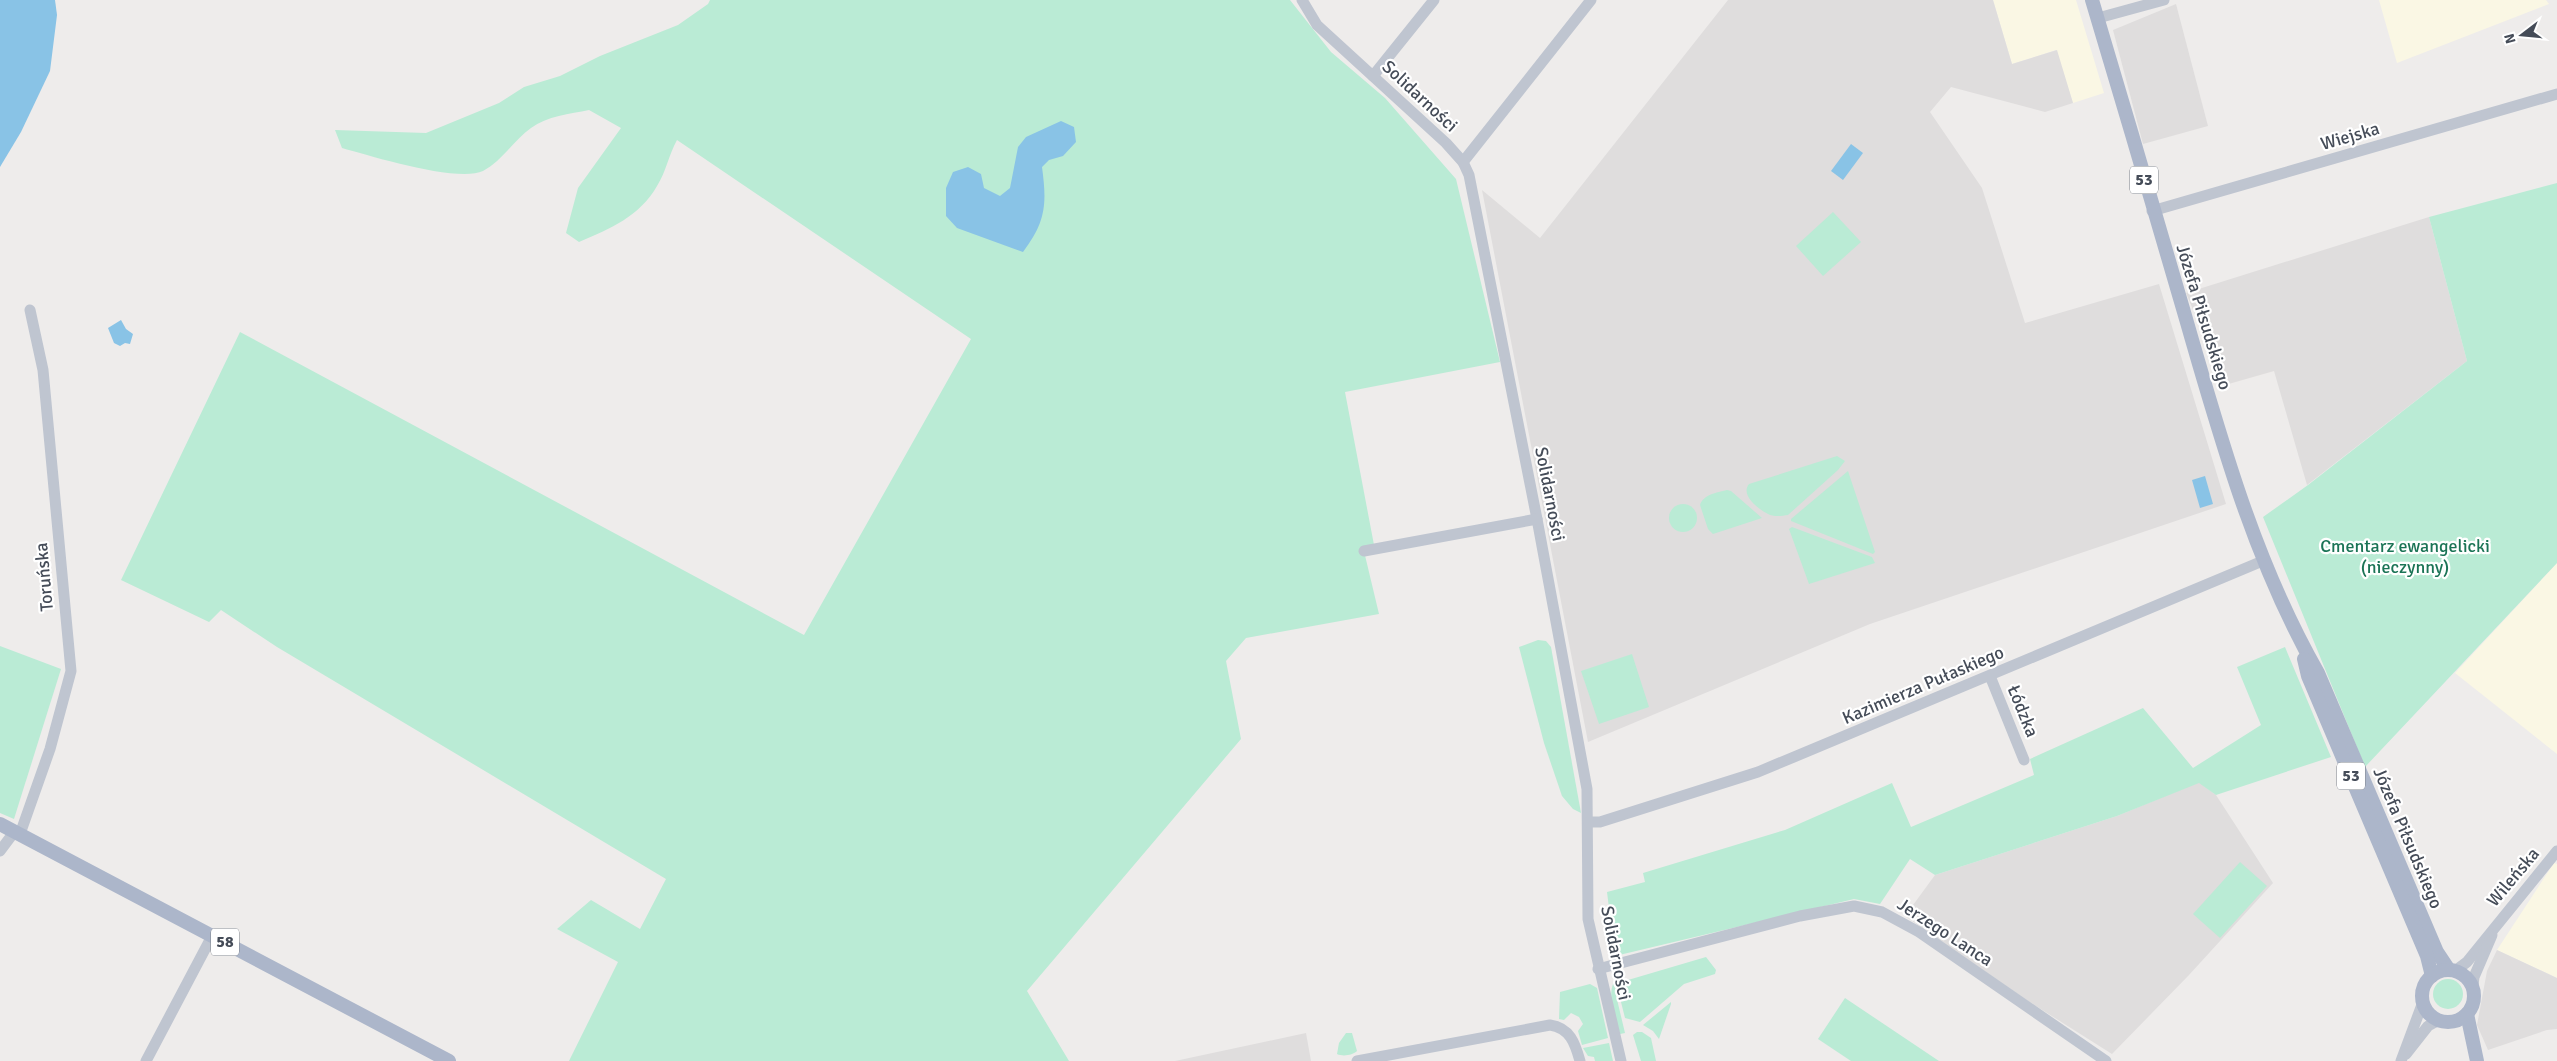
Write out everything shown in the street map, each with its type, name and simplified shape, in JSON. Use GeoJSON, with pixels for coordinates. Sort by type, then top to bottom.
{"type":"FeatureCollection","features":[{"type":"Feature","properties":{"kind":"main road","name":"Józefa Piłsudskiego"},"geometry":{"type":"LineString","coordinates":[[2092,0],[2152,211],[2244,510],[2298,639],[2308,676],[2427,956],[2432,976]]}},
{"type":"Feature","properties":{"kind":"main road","name":"Józefa Piłsudskiego"},"geometry":{"type":"LineString","coordinates":[[2298,639],[2318,673],[2433,944],[2452,970]]}},
{"type":"Feature","properties":{"kind":"main road","name":"58"},"geometry":{"type":"LineString","coordinates":[[0,824],[449,1061]]}},
{"type":"Feature","properties":{"kind":"main road"},"geometry":{"type":"LineString","coordinates":[[2452,970],[2432,976],[2423,990],[2423,1002],[2429,1013],[2445,1021],[2477,1061]]}},
{"type":"Feature","properties":{"kind":"main road","name":"53"},"geometry":{"type":"LineString","coordinates":[[2452,970],[2466,976],[2473,986]]}},
{"type":"Feature","properties":{"kind":"main road"},"geometry":{"type":"LineString","coordinates":[[2473,986],[2474,1000],[2467,1014],[2477,1061]]}},
{"type":"Feature","properties":{"kind":"main road"},"geometry":{"type":"LineString","coordinates":[[2445,1021],[2467,1014]]}},
{"type":"Feature","properties":{"kind":"street","name":"Solidarności"},"geometry":{"type":"LineString","coordinates":[[1302,0],[1317,25],[1446,143],[1462,162],[1469,175],[1537,519],[1587,789],[1589,822],[1587,844],[1588,918],[1598,969],[1621,1061]]}},
{"type":"Feature","properties":{"kind":"street"},"geometry":{"type":"LineString","coordinates":[[1373,76],[1434,0]]}},
{"type":"Feature","properties":{"kind":"street"},"geometry":{"type":"LineString","coordinates":[[1462,162],[1591,0]]}},
{"type":"Feature","properties":{"kind":"street"},"geometry":{"type":"LineString","coordinates":[[2098,18],[2164,0]]}},
{"type":"Feature","properties":{"kind":"street","name":"Wiejska"},"geometry":{"type":"LineString","coordinates":[[2152,211],[2557,94]]}},
{"type":"Feature","properties":{"kind":"street","name":"Toruńska"},"geometry":{"type":"LineString","coordinates":[[0,851],[18,833],[50,749],[71,671],[43,370],[30,310]]}},
{"type":"Feature","properties":{"kind":"street"},"geometry":{"type":"LineString","coordinates":[[1364,551],[1537,519]]}},
{"type":"Feature","properties":{"kind":"street","name":"Kazimierza Pułaskiego"},"geometry":{"type":"LineString","coordinates":[[1589,822],[1600,822],[1758,772],[2265,560]]}},
{"type":"Feature","properties":{"kind":"street","name":"Łódzka"},"geometry":{"type":"LineString","coordinates":[[1990,676],[2024,760]]}},
{"type":"Feature","properties":{"kind":"street","name":"Wileńska"},"geometry":{"type":"LineString","coordinates":[[2452,970],[2467,962],[2557,851]]}},
{"type":"Feature","properties":{"kind":"street","name":"Jerzego Lanca"},"geometry":{"type":"LineString","coordinates":[[1598,969],[1814,913],[1862,907],[1897,919],[1919,932],[2106,1061]]}},
{"type":"Feature","properties":{"kind":"street","name":"Wileńska"},"geometry":{"type":"LineString","coordinates":[[2473,986],[2474,977],[2495,926]]}},
{"type":"Feature","properties":{"kind":"street"},"geometry":{"type":"LineString","coordinates":[[146,1061],[212,936]]}},
{"type":"Feature","properties":{"kind":"street"},"geometry":{"type":"LineString","coordinates":[[2423,1002],[2401,1061],[2428,1026],[2445,1021]]}},
{"type":"Feature","properties":{"kind":"street"},"geometry":{"type":"LineString","coordinates":[[1357,1061],[1550,1025],[1560,1027],[1570,1036],[1580,1061]]}},
{"type":"Feature","properties":{"kind":"shaded area"},"geometry":{"type":"Polygon","coordinates":[[[1728,0],[1993,0],[2012,64],[2057,50],[2073,103],[2045,112],[1951,87],[1930,112],[1982,188],[2025,323],[2159,284],[2226,504],[1870,624],[1588,742],[1482,190],[1540,238],[1728,0]]]}},
{"type":"Feature","properties":{"kind":"shaded area"},"geometry":{"type":"Polygon","coordinates":[[[1993,0],[2076,0],[2104,93],[2073,103],[2056,50],[2012,64],[1993,0]]]}},
{"type":"Feature","properties":{"kind":"shaded area"},"geometry":{"type":"Polygon","coordinates":[[[2379,0],[2546,0],[2549,4],[2397,63],[2379,0]]]}},
{"type":"Feature","properties":{"kind":"shaded area"},"geometry":{"type":"Polygon","coordinates":[[[2176,4],[2208,126],[2143,144],[2113,30],[2176,4]]]}},
{"type":"Feature","properties":{"kind":"shaded area"},"geometry":{"type":"Polygon","coordinates":[[[2429,217],[2467,361],[2307,485],[2274,371],[2225,385],[2186,293],[2429,217]]]}},
{"type":"Feature","properties":{"kind":"shaded area"},"geometry":{"type":"Polygon","coordinates":[[[2557,563],[2557,754],[2455,673],[2557,563]]]}},
{"type":"Feature","properties":{"kind":"shaded area"},"geometry":{"type":"Polygon","coordinates":[[[2199,782],[2216,795],[2273,883],[2189,975],[2112,1054],[2028,1001],[1905,916],[1935,875],[2117,816],[2199,782]]]}},
{"type":"Feature","properties":{"kind":"shaded area"},"geometry":{"type":"Polygon","coordinates":[[[2554,863],[2557,864],[2557,978],[2497,950],[2554,863]]]}},
{"type":"Feature","properties":{"kind":"shaded area"},"geometry":{"type":"Polygon","coordinates":[[[2497,950],[2557,978],[2557,1029],[2547,1030],[2488,1050],[2477,1025],[2487,971],[2497,950]]]}},
{"type":"Feature","properties":{"kind":"shaded area"},"geometry":{"type":"Polygon","coordinates":[[[1306,1033],[1311,1061],[1175,1061],[1306,1033]]]}},
{"type":"Feature","properties":{"kind":"green space"},"geometry":{"type":"Polygon","coordinates":[[[710,0],[1290,0],[1331,52],[1385,98],[1456,179],[1500,362],[1345,392],[1374,545],[1363,547],[1379,614],[1246,638],[1226,661],[1241,739],[1027,991],[1069,1061],[569,1061],[618,962],[557,929],[591,900],[640,929],[666,879],[277,647],[221,610],[209,622],[121,580],[240,332],[804,635],[971,339],[677,140],[660,181],[642,206],[613,226],[579,242],[566,233],[578,188],[621,128],[589,110],[559,116],[537,124],[490,167],[471,174],[454,174],[414,167],[342,148],[335,130],[426,133],[499,103],[524,87],[560,76],[600,56],[678,25],[708,4],[710,0]]]}},
{"type":"Feature","properties":{"kind":"green space","name":"Cmentarz ewangelicki (nieczynny)"},"geometry":{"type":"Polygon","coordinates":[[[2557,183],[2557,563],[2365,767],[2263,517],[2308,485],[2467,361],[2429,217],[2557,183]]]}},
{"type":"Feature","properties":{"kind":"green space"},"geometry":{"type":"Polygon","coordinates":[[[1833,212],[1861,242],[1823,276],[1796,246],[1833,212]]]}},
{"type":"Feature","properties":{"kind":"green space"},"geometry":{"type":"Polygon","coordinates":[[[1837,456],[1845,461],[1838,470],[1788,515],[1770,515],[1755,505],[1748,497],[1747,488],[1749,484],[1837,456]]]}},
{"type":"Feature","properties":{"kind":"green space"},"geometry":{"type":"Polygon","coordinates":[[[1848,471],[1875,552],[1873,554],[1791,521],[1791,519],[1848,471]]]}},
{"type":"Feature","properties":{"kind":"green space"},"geometry":{"type":"Polygon","coordinates":[[[1727,490],[1731,491],[1762,518],[1713,534],[1708,529],[1700,505],[1707,496],[1727,490]]]}},
{"type":"Feature","properties":{"kind":"green space"},"geometry":{"type":"Polygon","coordinates":[[[1683,504],[1693,508],[1697,518],[1693,528],[1683,532],[1673,528],[1669,518],[1673,508],[1683,504]]]}},
{"type":"Feature","properties":{"kind":"green space"},"geometry":{"type":"Polygon","coordinates":[[[1792,527],[1872,557],[1875,563],[1809,584],[1789,529],[1792,527]]]}},
{"type":"Feature","properties":{"kind":"green space"},"geometry":{"type":"Polygon","coordinates":[[[1538,640],[1546,641],[1551,647],[1581,813],[1573,809],[1562,796],[1544,743],[1519,647],[1538,640]]]}},
{"type":"Feature","properties":{"kind":"green space"},"geometry":{"type":"Polygon","coordinates":[[[0,646],[61,669],[14,819],[0,813],[0,646]]]}},
{"type":"Feature","properties":{"kind":"green space"},"geometry":{"type":"Polygon","coordinates":[[[2285,647],[2331,757],[2216,795],[2199,783],[2117,816],[1935,875],[1910,859],[1880,904],[1854,899],[1615,956],[1607,892],[1645,882],[1643,873],[1785,830],[1892,783],[1911,827],[2034,775],[2030,759],[2143,708],[2193,768],[2261,725],[2237,667],[2285,647]]]}},
{"type":"Feature","properties":{"kind":"green space"},"geometry":{"type":"Polygon","coordinates":[[[1632,654],[1649,707],[1599,724],[1581,671],[1632,654]]]}},
{"type":"Feature","properties":{"kind":"green space"},"geometry":{"type":"Polygon","coordinates":[[[2240,862],[2267,886],[2220,938],[2193,914],[2240,862]]]}},
{"type":"Feature","properties":{"kind":"green space"},"geometry":{"type":"Polygon","coordinates":[[[1706,957],[1716,970],[1715,974],[1684,984],[1640,1022],[1625,1018],[1619,994],[1628,980],[1706,957]]]}},
{"type":"Feature","properties":{"kind":"green space"},"geometry":{"type":"Polygon","coordinates":[[[1622,973],[1623,979],[1615,991],[1625,1033],[1620,1034],[1613,1010],[1611,993],[1616,979],[1622,973]]]}},
{"type":"Feature","properties":{"kind":"green space"},"geometry":{"type":"Polygon","coordinates":[[[2448,979],[2459,983],[2463,994],[2459,1005],[2448,1009],[2437,1005],[2433,994],[2437,983],[2448,979]]]}},
{"type":"Feature","properties":{"kind":"green space"},"geometry":{"type":"Polygon","coordinates":[[[1590,984],[1597,988],[1608,1038],[1582,1045],[1578,1031],[1583,1024],[1579,1017],[1571,1013],[1564,1020],[1559,1019],[1560,992],[1590,984]]]}},
{"type":"Feature","properties":{"kind":"green space"},"geometry":{"type":"Polygon","coordinates":[[[1845,998],[1939,1061],[1851,1061],[1818,1039],[1845,998]]]}},
{"type":"Feature","properties":{"kind":"green space"},"geometry":{"type":"Polygon","coordinates":[[[1671,1002],[1659,1039],[1653,1031],[1643,1025],[1671,1002]]]}},
{"type":"Feature","properties":{"kind":"green space"},"geometry":{"type":"Polygon","coordinates":[[[1637,1032],[1642,1032],[1651,1038],[1656,1061],[1641,1061],[1633,1035],[1637,1032]]]}},
{"type":"Feature","properties":{"kind":"green space"},"geometry":{"type":"Polygon","coordinates":[[[1346,1033],[1352,1033],[1357,1051],[1353,1054],[1339,1055],[1337,1054],[1339,1043],[1346,1033]]]}},
{"type":"Feature","properties":{"kind":"green space"},"geometry":{"type":"Polygon","coordinates":[[[1609,1043],[1613,1061],[1595,1061],[1594,1057],[1588,1056],[1583,1048],[1609,1043]]]}},
{"type":"Feature","properties":{"kind":"water"},"geometry":{"type":"Polygon","coordinates":[[[0,0],[55,0],[57,15],[50,71],[21,132],[0,167],[0,0]]]}},
{"type":"Feature","properties":{"kind":"water"},"geometry":{"type":"Polygon","coordinates":[[[1061,121],[1074,127],[1076,142],[1063,156],[1049,160],[1042,167],[1043,212],[1031,241],[1023,252],[957,228],[946,216],[946,188],[953,172],[968,167],[981,174],[984,188],[1000,196],[1010,188],[1018,147],[1026,137],[1061,121]]]}},
{"type":"Feature","properties":{"kind":"water"},"geometry":{"type":"Polygon","coordinates":[[[1851,144],[1863,153],[1843,180],[1831,171],[1851,144]]]}},
{"type":"Feature","properties":{"kind":"water"},"geometry":{"type":"Polygon","coordinates":[[[121,320],[126,329],[133,334],[130,344],[125,343],[120,346],[114,343],[108,328],[121,320]]]}},
{"type":"Feature","properties":{"kind":"water"},"geometry":{"type":"Polygon","coordinates":[[[2205,476],[2213,504],[2200,508],[2192,480],[2205,476]]]}}]}
